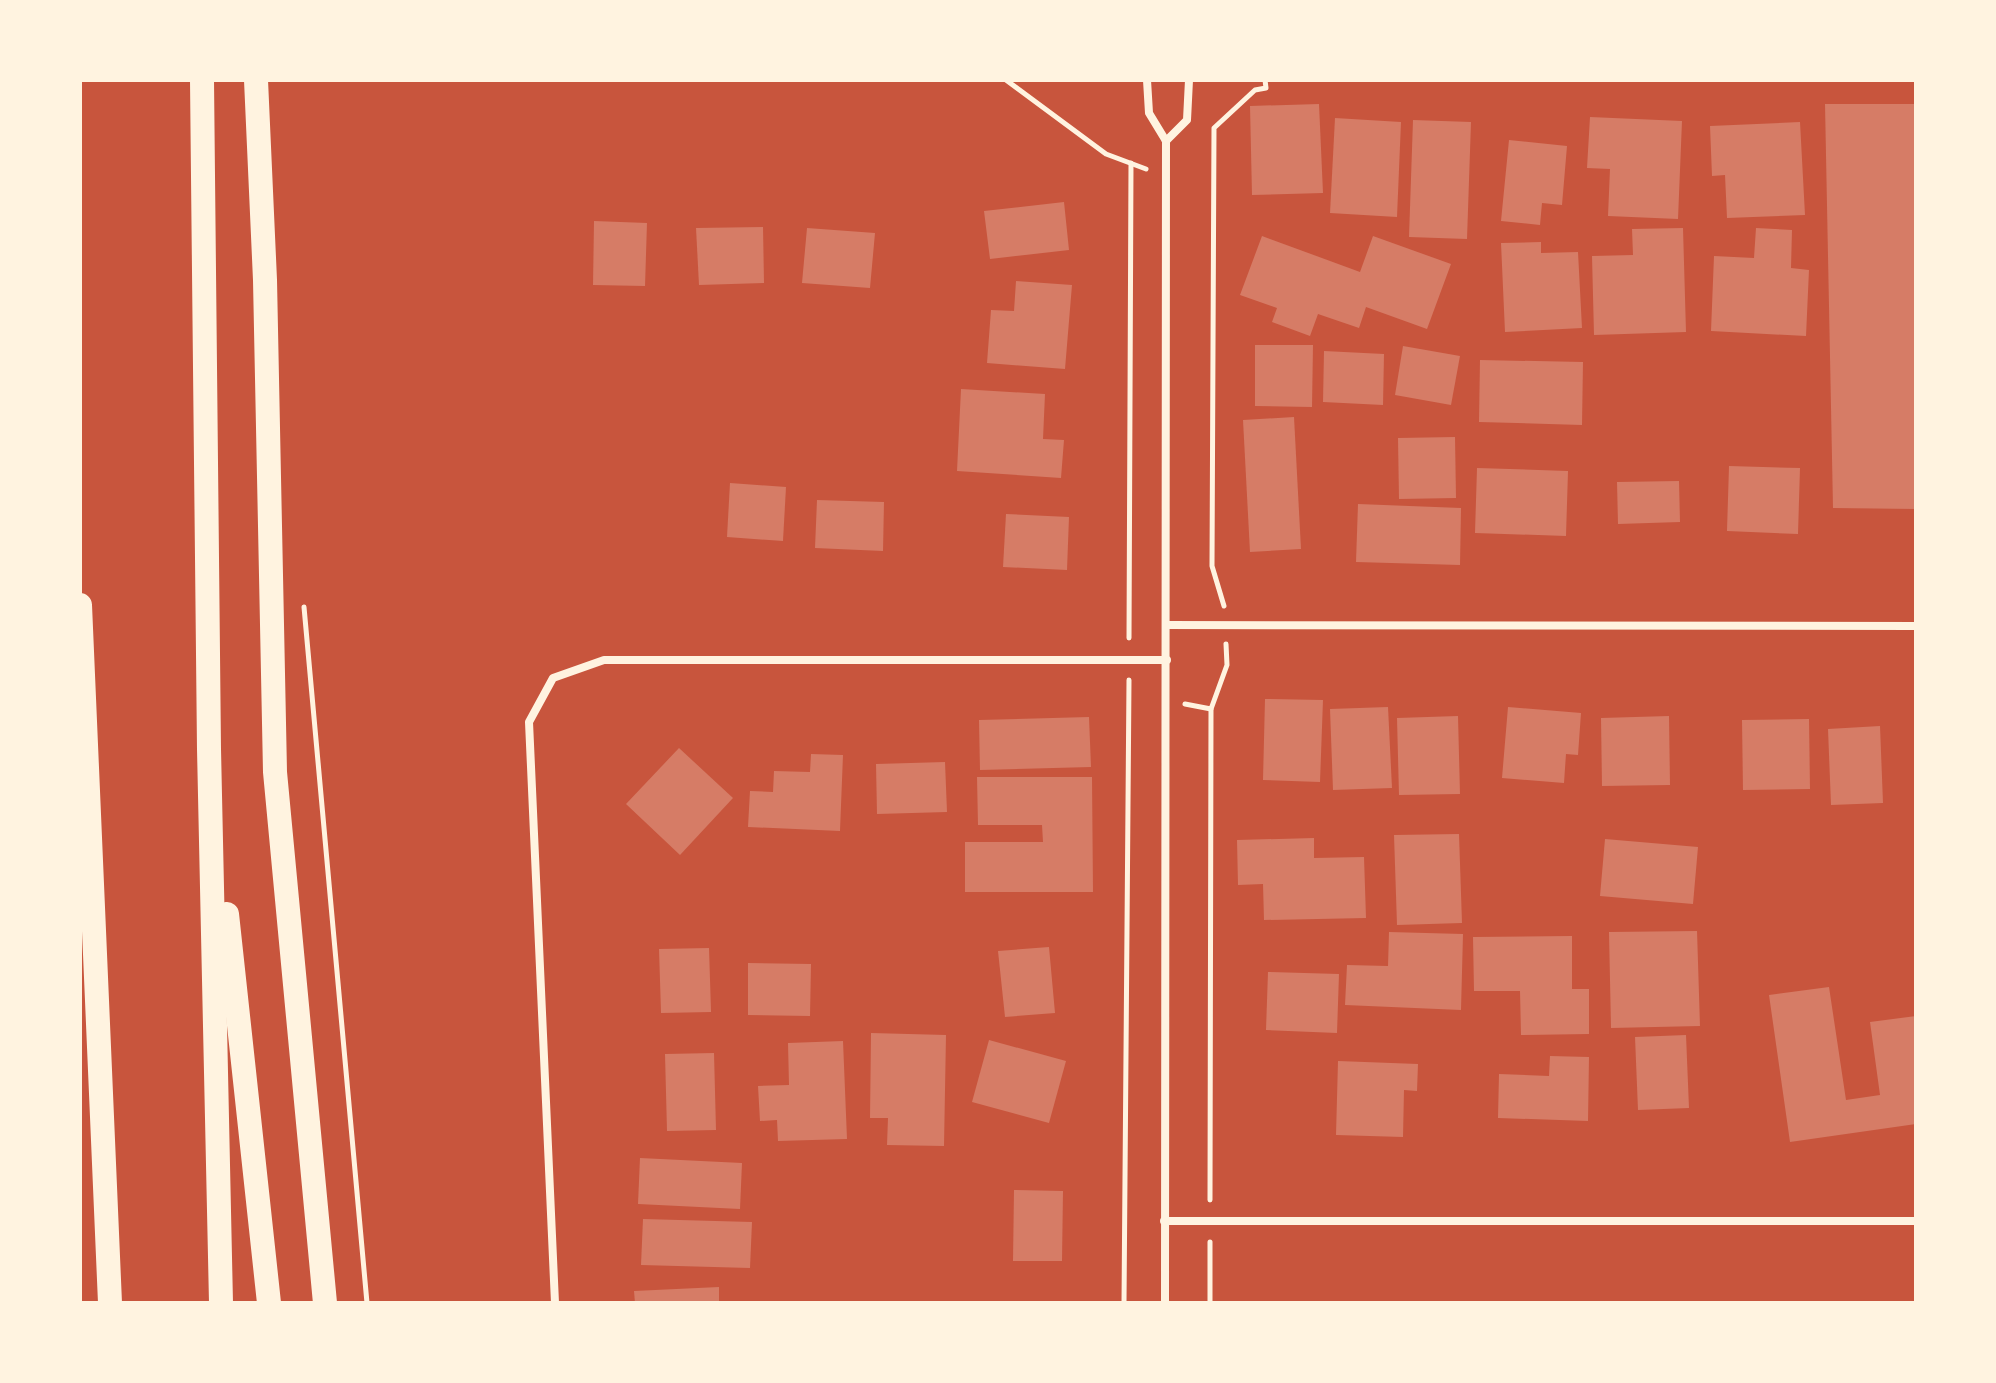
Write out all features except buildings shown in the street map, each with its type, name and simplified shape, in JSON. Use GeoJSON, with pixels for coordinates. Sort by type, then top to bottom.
{"type":"FeatureCollection","features":[{"type":"Feature","properties":{"kind":"highway"},"geometry":{"type":"LineString","coordinates":[[202,80],[209,749],[221,1303]]}},
{"type":"Feature","properties":{"kind":"highway"},"geometry":{"type":"LineString","coordinates":[[256,80],[265,280],[275,772],[325,1303]]}},
{"type":"Feature","properties":{"kind":"highway"},"geometry":{"type":"LineString","coordinates":[[80,605],[110,1303]]}},
{"type":"Feature","properties":{"kind":"highway"},"geometry":{"type":"LineString","coordinates":[[209,749],[269,1303]]}},
{"type":"Feature","properties":{"kind":"street"},"geometry":{"type":"LineString","coordinates":[[1147,80],[1149,113],[1166,141],[1165,1303]]}},
{"type":"Feature","properties":{"kind":"street"},"geometry":{"type":"LineString","coordinates":[[1166,141],[1187,120],[1189,80]]}},
{"type":"Feature","properties":{"kind":"street"},"geometry":{"type":"LineString","coordinates":[[1167,625],[1916,626]]}},
{"type":"Feature","properties":{"kind":"street"},"geometry":{"type":"LineString","coordinates":[[555,1303],[529,722],[553,678],[604,660],[1167,660]]}},
{"type":"Feature","properties":{"kind":"street"},"geometry":{"type":"LineString","coordinates":[[1164,1221],[1916,1221]]}},
{"type":"Feature","properties":{"kind":"path"},"geometry":{"type":"LineString","coordinates":[[1210,1303],[1211,709],[1227,665],[1225,625],[1212,566],[1214,128],[1255,90],[1266,88],[1265,80]]}},
{"type":"Feature","properties":{"kind":"path"},"geometry":{"type":"LineString","coordinates":[[1011,81],[1106,154],[1166,176]]}},
{"type":"Feature","properties":{"kind":"path"},"geometry":{"type":"LineString","coordinates":[[1124,1303],[1131,163]]}},
{"type":"Feature","properties":{"kind":"path"},"geometry":{"type":"LineString","coordinates":[[304,605],[367,1303]]}},
{"type":"Feature","properties":{"kind":"path"},"geometry":{"type":"LineString","coordinates":[[1129,718],[1142,709],[1167,704],[1211,709]]}}]}
